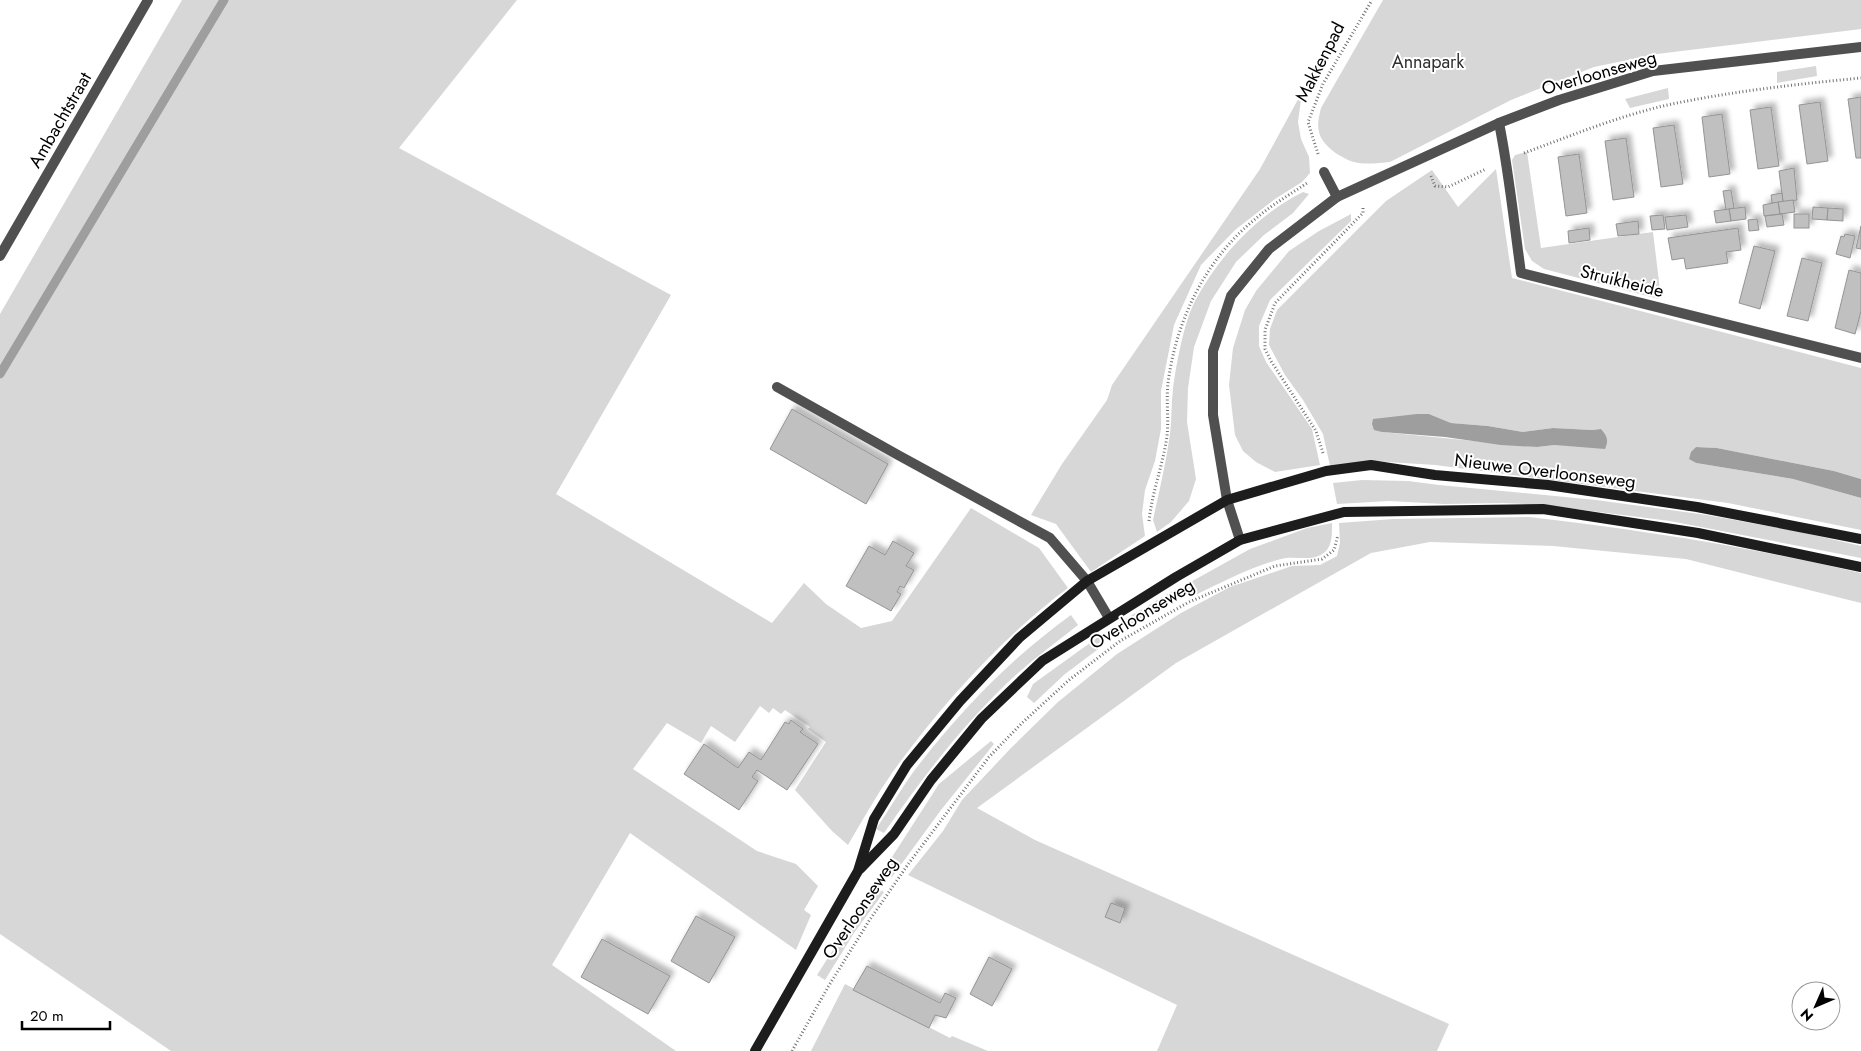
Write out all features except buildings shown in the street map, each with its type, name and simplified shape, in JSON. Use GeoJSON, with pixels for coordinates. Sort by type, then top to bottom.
{"type":"FeatureCollection","features":[{"type":"Feature","properties":{"kind":"street","name":"Ambachtstraat"},"geometry":{"type":"LineString","coordinates":[[0,256],[148,0]]}},
{"type":"Feature","properties":{"kind":"street","name":"Overloonseweg"},"geometry":{"type":"LineString","coordinates":[[858,871],[894,834],[931,780],[982,718],[1042,661],[1109,618],[1240,540],[1227,500],[1213,415],[1212,351],[1231,296],[1269,249],[1337,197],[1498,123],[1559,100],[1653,71],[1861,47]]}},
{"type":"Feature","properties":{"kind":"street","name":"Struikheide"},"geometry":{"type":"LineString","coordinates":[[1498,123],[1506,160],[1508,185],[1522,273],[1861,358]]}},
{"type":"Feature","properties":{"kind":"street"},"geometry":{"type":"LineString","coordinates":[[1324,172],[1337,197]]}},
{"type":"Feature","properties":{"kind":"street"},"geometry":{"type":"LineString","coordinates":[[777,387],[1050,538],[1087,581],[1109,618]]}},
{"type":"Feature","properties":{"kind":"street","name":"Nieuwe Overloonseweg"},"geometry":{"type":"LineString","coordinates":[[1227,500],[1326,471],[1371,465],[1435,475],[1548,485],[1697,507],[1861,539]]}},
{"type":"Feature","properties":{"kind":"street","name":"Overloonseweg"},"geometry":{"type":"LineString","coordinates":[[755,1051],[858,871],[874,819],[907,766],[960,701],[1019,638],[1087,581],[1227,500]]}},
{"type":"Feature","properties":{"kind":"street"},"geometry":{"type":"LineString","coordinates":[[1240,540],[1344,512],[1543,509],[1698,533],[1861,567]]}},
{"type":"Feature","properties":{"kind":"path","name":"Makkenpad"},"geometry":{"type":"LineString","coordinates":[[1324,172],[1308,122],[1323,84],[1372,0]]}},
{"type":"Feature","properties":{"kind":"path"},"geometry":{"type":"LineString","coordinates":[[1423,158],[1435,186],[1448,187],[1506,160],[1612,120],[1672,104],[1772,86],[1861,78]]}},
{"type":"Feature","properties":{"kind":"path"},"geometry":{"type":"LineString","coordinates":[[1326,471],[1316,431],[1268,355],[1265,330],[1275,303],[1363,213],[1361,186]]}},
{"type":"Feature","properties":{"kind":"path","name":"Overloonseweg"},"geometry":{"type":"LineString","coordinates":[[792,1051],[828,987],[869,921],[909,863],[989,757],[1022,723],[1069,680],[1120,642],[1189,602],[1275,566],[1322,559],[1334,550],[1338,536],[1334,514]]}},
{"type":"Feature","properties":{"kind":"green space"},"geometry":{"type":"Polygon","coordinates":[[[182,0],[517,0],[399,148],[671,295],[556,494],[772,623],[804,583],[826,604],[861,628],[892,621],[971,508],[1039,548],[1068,588],[1019,628],[951,698],[892,773],[848,845],[832,831],[795,790],[826,742],[808,729],[810,727],[785,710],[781,714],[773,708],[769,713],[760,706],[735,742],[711,726],[701,743],[667,723],[633,769],[757,851],[796,864],[818,886],[804,910],[811,915],[796,950],[630,833],[552,965],[676,1051],[171,1051],[0,934],[0,314],[182,0]]]}},
{"type":"Feature","properties":{"kind":"green space","name":"Annapark"},"geometry":{"type":"Polygon","coordinates":[[[1383,0],[1861,0],[1861,29],[1657,54],[1594,67],[1511,100],[1390,162],[1358,163],[1343,158],[1328,147],[1319,132],[1318,120],[1321,108],[1383,0]]]}},
{"type":"Feature","properties":{"kind":"green space"},"geometry":{"type":"Polygon","coordinates":[[[1816,66],[1817,76],[1777,83],[1777,72],[1816,66]]]}},
{"type":"Feature","properties":{"kind":"green space"},"geometry":{"type":"Polygon","coordinates":[[[1668,88],[1669,99],[1630,108],[1625,99],[1668,88]]]}},
{"type":"Feature","properties":{"kind":"green space"},"geometry":{"type":"Polygon","coordinates":[[[1302,92],[1298,122],[1301,139],[1309,157],[1310,173],[1302,182],[1275,199],[1235,230],[1201,265],[1174,325],[1161,391],[1161,429],[1155,461],[1145,490],[1142,514],[1145,536],[1091,572],[1056,524],[1031,515],[1062,464],[1107,400],[1112,385],[1260,169],[1302,92]]]}},
{"type":"Feature","properties":{"kind":"green space"},"geometry":{"type":"Polygon","coordinates":[[[1527,152],[1541,248],[1653,232],[1660,290],[1659,299],[1544,269],[1532,261],[1525,249],[1512,160],[1515,155],[1527,152]]]}},
{"type":"Feature","properties":{"kind":"green space"},"geometry":{"type":"Polygon","coordinates":[[[1496,169],[1512,278],[1861,368],[1861,479],[1834,471],[1717,448],[1696,447],[1690,459],[1696,463],[1793,479],[1861,498],[1861,530],[1728,503],[1435,465],[1372,461],[1330,466],[1323,434],[1303,400],[1285,375],[1269,345],[1270,329],[1277,310],[1386,201],[1432,170],[1458,207],[1496,169]],[[1429,414],[1382,432],[1537,447],[1555,445],[1601,429],[1553,428],[1523,432],[1488,426],[1451,423],[1429,414]]]}},
{"type":"Feature","properties":{"kind":"green space"},"geometry":{"type":"Polygon","coordinates":[[[1303,192],[1309,194],[1293,213],[1264,235],[1236,262],[1211,301],[1194,347],[1188,388],[1187,422],[1196,479],[1189,501],[1171,522],[1157,532],[1153,520],[1171,428],[1174,379],[1181,344],[1191,310],[1216,268],[1241,238],[1270,212],[1303,192]]]}},
{"type":"Feature","properties":{"kind":"green space"},"geometry":{"type":"Polygon","coordinates":[[[1351,214],[1351,221],[1270,300],[1259,326],[1259,346],[1266,362],[1312,429],[1320,465],[1275,472],[1256,462],[1243,451],[1235,435],[1229,385],[1233,348],[1245,310],[1256,291],[1289,251],[1319,231],[1351,214]]]}},
{"type":"Feature","properties":{"kind":"green space"},"geometry":{"type":"Polygon","coordinates":[[[1362,480],[1408,481],[1596,500],[1707,515],[1801,532],[1861,546],[1861,558],[1670,521],[1544,505],[1503,503],[1444,504],[1389,501],[1337,504],[1333,483],[1362,480]]]}},
{"type":"Feature","properties":{"kind":"green space"},"geometry":{"type":"Polygon","coordinates":[[[1529,517],[1696,540],[1861,573],[1861,603],[1686,559],[1553,546],[1430,542],[1371,553],[1176,663],[977,808],[1035,840],[1449,1024],[1437,1051],[1157,1051],[1177,1005],[908,875],[943,831],[962,800],[1058,702],[1117,654],[1181,613],[1230,587],[1292,566],[1320,565],[1337,556],[1340,543],[1339,523],[1393,519],[1529,517]]]}},
{"type":"Feature","properties":{"kind":"green space"},"geometry":{"type":"Polygon","coordinates":[[[1332,523],[1330,544],[1326,551],[1318,556],[1313,558],[1286,558],[1269,562],[1193,596],[1187,584],[1250,549],[1307,528],[1332,523]]]}},
{"type":"Feature","properties":{"kind":"green space"},"geometry":{"type":"Polygon","coordinates":[[[1176,589],[1180,595],[1178,599],[1128,629],[1122,621],[1176,589]]]}},
{"type":"Feature","properties":{"kind":"green space"},"geometry":{"type":"Polygon","coordinates":[[[1071,615],[1078,625],[996,694],[937,761],[884,833],[876,829],[914,771],[968,707],[1027,649],[1071,615]]]}},
{"type":"Feature","properties":{"kind":"green space"},"geometry":{"type":"Polygon","coordinates":[[[1101,635],[1105,644],[1065,674],[1034,703],[1027,697],[1033,684],[1101,635]]]}},
{"type":"Feature","properties":{"kind":"green space"},"geometry":{"type":"Polygon","coordinates":[[[991,741],[994,744],[941,810],[892,877],[883,871],[939,784],[991,741]]]}},
{"type":"Feature","properties":{"kind":"green space"},"geometry":{"type":"Polygon","coordinates":[[[874,886],[884,892],[854,933],[825,980],[817,975],[874,886]]]}},
{"type":"Feature","properties":{"kind":"green space"},"geometry":{"type":"Polygon","coordinates":[[[845,984],[950,1038],[952,1036],[988,1051],[811,1051],[845,984]]]}},
{"type":"Feature","properties":{"kind":"shaded area"},"geometry":{"type":"Polygon","coordinates":[[[1429,414],[1451,423],[1488,426],[1523,432],[1553,428],[1601,429],[1606,436],[1607,443],[1605,449],[1555,445],[1537,447],[1501,445],[1445,437],[1382,432],[1374,430],[1372,424],[1373,419],[1429,414]]]}},
{"type":"Feature","properties":{"kind":"shaded area"},"geometry":{"type":"Polygon","coordinates":[[[1696,447],[1717,448],[1834,471],[1861,479],[1861,498],[1793,479],[1696,463],[1689,459],[1691,452],[1696,447]]]}},
{"type":"Feature","properties":{"kind":"waterway"},"geometry":{"type":"LineString","coordinates":[[0,374],[224,0]]}}]}
